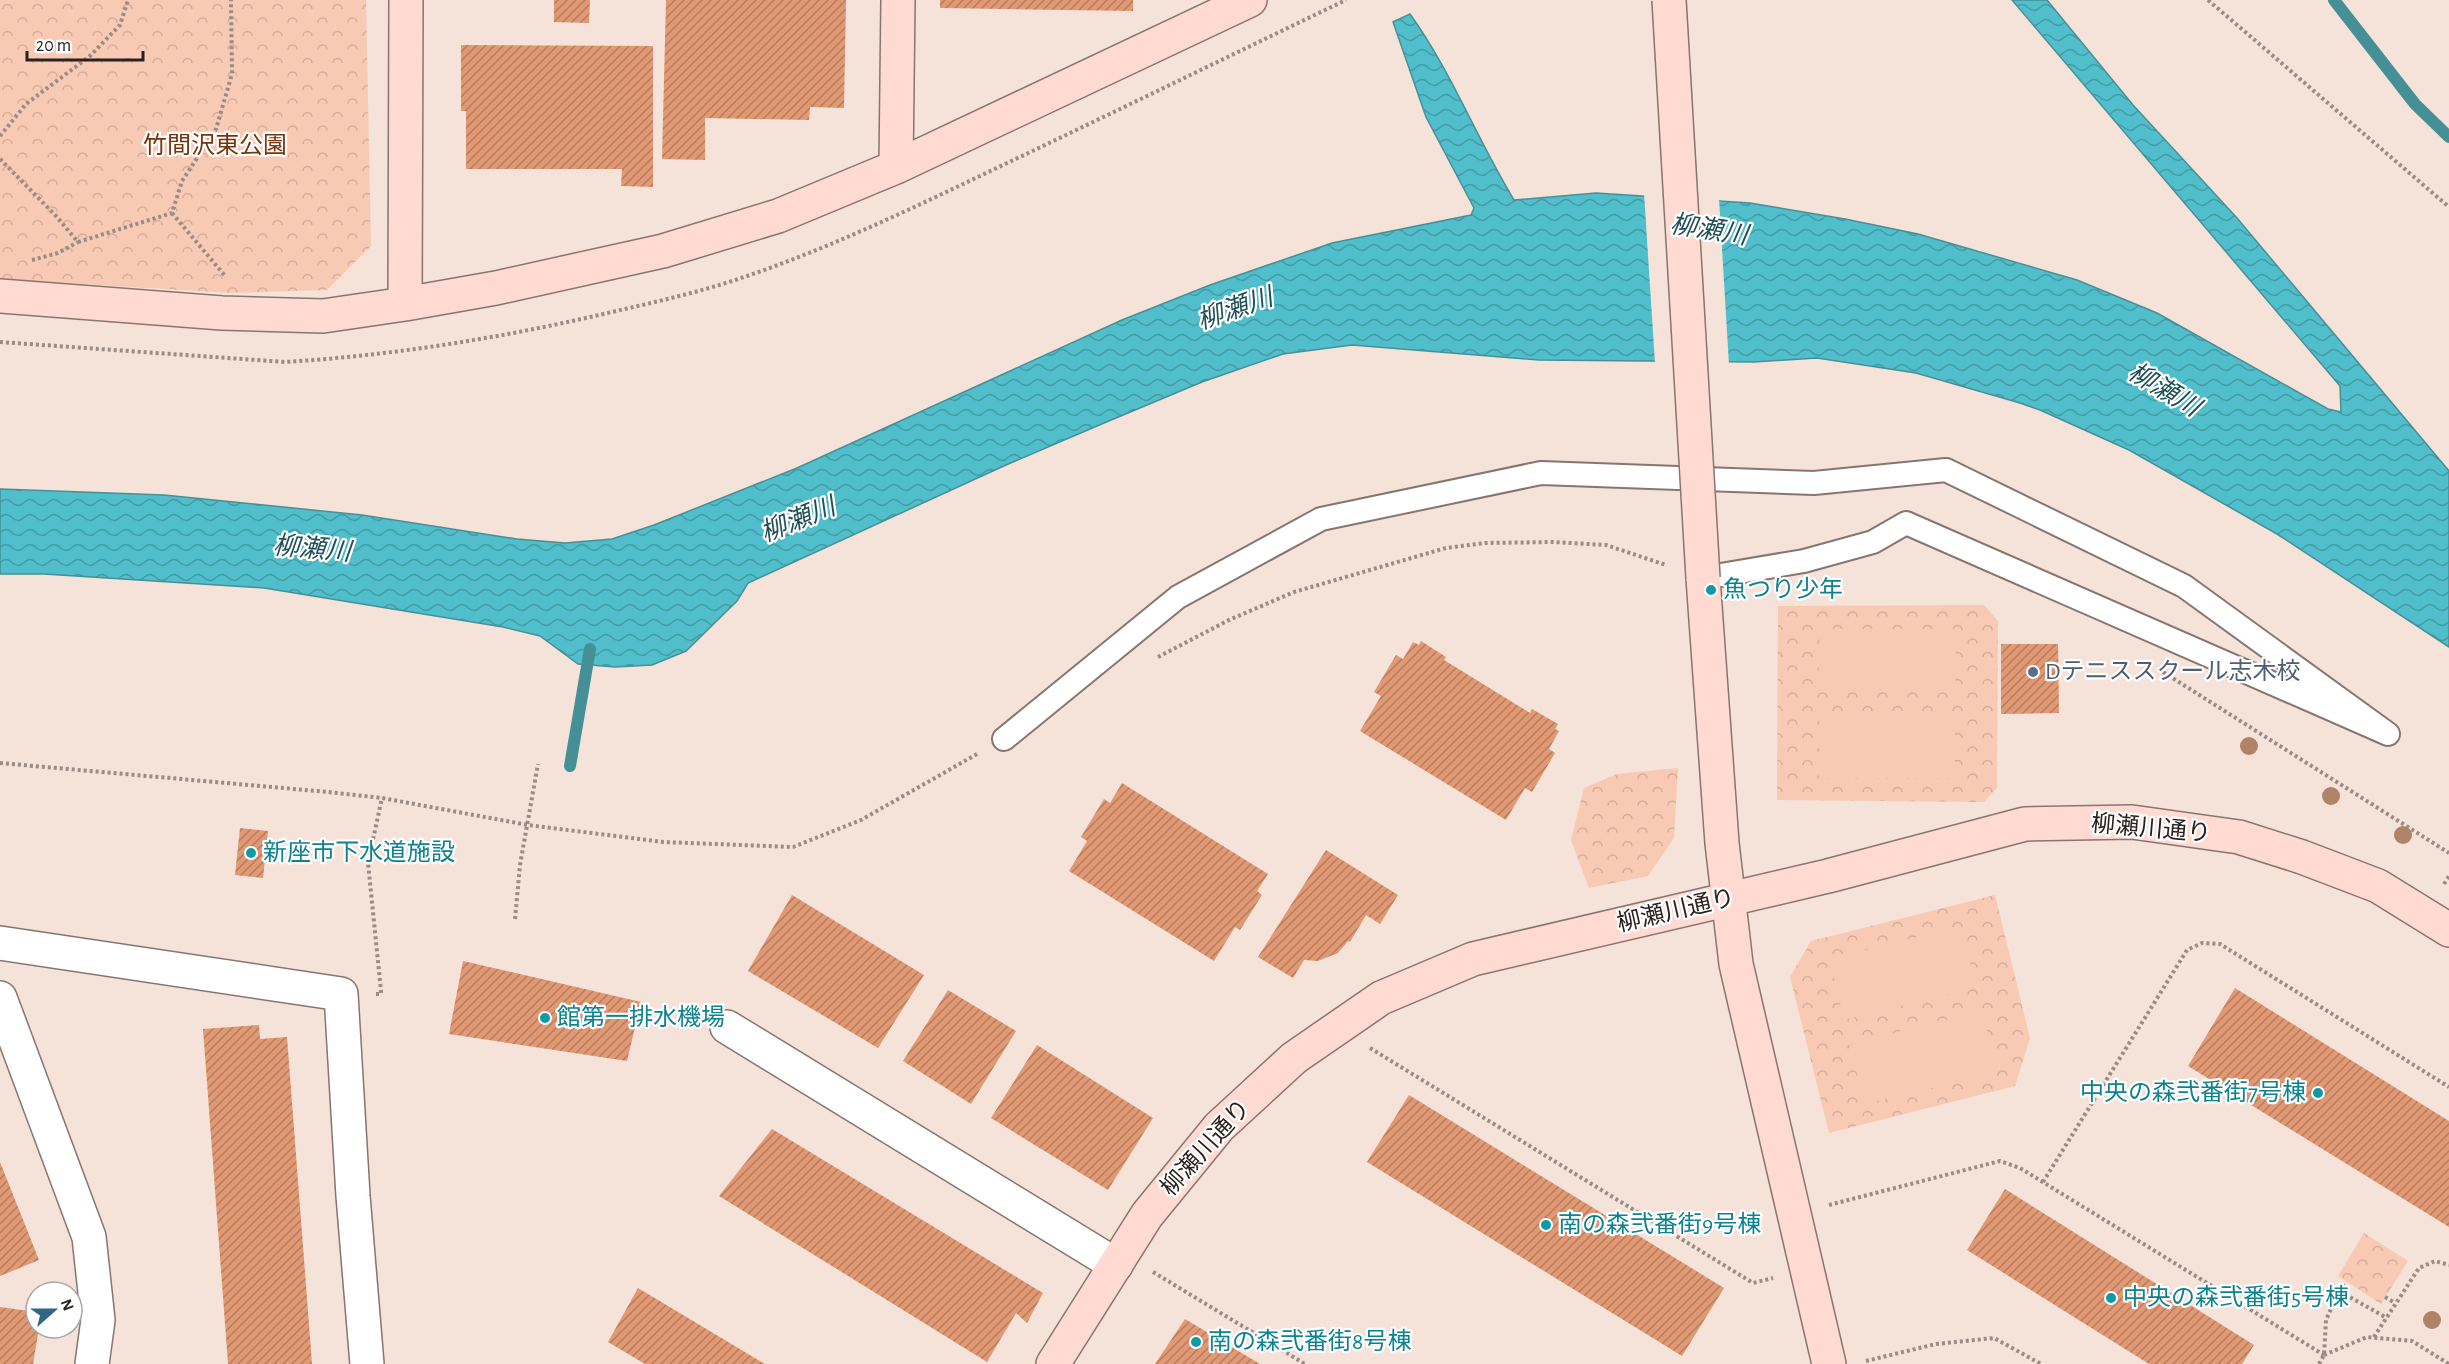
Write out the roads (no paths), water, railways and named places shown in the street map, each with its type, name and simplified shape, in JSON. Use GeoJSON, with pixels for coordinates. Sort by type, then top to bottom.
{"type":"FeatureCollection","features":[{"type":"Feature","properties":{"kind":"street"},"geometry":{"type":"LineString","coordinates":[[405,304],[406,0]]}},
{"type":"Feature","properties":{"kind":"street"},"geometry":{"type":"LineString","coordinates":[[896,167],[898,0]]}},
{"type":"Feature","properties":{"kind":"street"},"geometry":{"type":"LineString","coordinates":[[0,296],[279,316],[323,316],[496,288],[663,251],[778,216],[896,167],[1250,0]]}},
{"type":"Feature","properties":{"kind":"street"},"geometry":{"type":"LineString","coordinates":[[1670,0],[1703,578],[1722,843],[1736,964],[1844,1364]]}},
{"type":"Feature","properties":{"kind":"street","name":"柳瀬川通り"},"geometry":{"type":"LineString","coordinates":[[1053,1364],[1132,1267],[1147,1215],[1219,1127],[1294,1058],[1381,998],[1473,959],[1828,876],[2025,824],[2132,822],[2239,837],[2302,857],[2378,886],[2449,930]]}},
{"type":"Feature","properties":{"kind":"street"},"geometry":{"type":"LineString","coordinates":[[0,943],[341,994],[353,1196],[367,1364]]}},
{"type":"Feature","properties":{"kind":"street"},"geometry":{"type":"LineString","coordinates":[[0,998],[89,1237],[98,1320],[92,1364]]}},
{"type":"Feature","properties":{"kind":"street"},"geometry":{"type":"LineString","coordinates":[[727,1027],[1132,1267]]}},
{"type":"Feature","properties":{"kind":"lane"},"geometry":{"type":"LineString","coordinates":[[1004,739],[1178,597],[1321,519],[1541,473],[1814,483],[1946,470],[2184,586],[2388,734],[1906,523],[1873,542],[1803,561],[1703,578]]}},
{"type":"Feature","properties":{"kind":"water","name":"柳瀬川"},"geometry":{"type":"Polygon","coordinates":[[[2012,0],[2047,0],[2133,105],[2237,218],[2449,471],[2449,647],[2277,534],[2129,450],[2020,403],[1916,373],[1817,358],[1754,362],[1539,360],[1352,345],[1283,354],[1202,382],[1104,423],[1006,465],[748,583],[737,601],[686,651],[652,665],[615,667],[578,664],[540,636],[503,627],[264,588],[44,574],[0,574],[0,489],[164,495],[362,515],[517,539],[565,543],[612,539],[654,525],[797,468],[1122,320],[1210,285],[1332,243],[1471,215],[1474,208],[1426,117],[1393,22],[1410,14],[1451,82],[1514,200],[1596,193],[1750,203],[1918,234],[2077,280],[2157,313],[2328,409],[2341,412],[2340,386],[2012,0]]]}},
{"type":"Feature","properties":{"kind":"waterway"},"geometry":{"type":"LineString","coordinates":[[2334,0],[2415,104],[2449,137]]}},
{"type":"Feature","properties":{"kind":"waterway"},"geometry":{"type":"LineString","coordinates":[[570,766],[590,649]]}},
{"type":"Feature","properties":{"kind":"place","name":"魚つり少年"},"geometry":{"type":"Point","coordinates":[1711,590]}},
{"type":"Feature","properties":{"kind":"place","name":"Dテニススクール志木校"},"geometry":{"type":"Point","coordinates":[2033,672]}},
{"type":"Feature","properties":{"kind":"place","name":"新座市下水道施設"},"geometry":{"type":"Point","coordinates":[251,853]}},
{"type":"Feature","properties":{"kind":"place","name":"館第一排水機場"},"geometry":{"type":"Point","coordinates":[545,1018]}},
{"type":"Feature","properties":{"kind":"place","name":"中央の森弐番街7号棟"},"geometry":{"type":"Point","coordinates":[2318,1093]}},
{"type":"Feature","properties":{"kind":"place","name":"南の森弐番街9号棟"},"geometry":{"type":"Point","coordinates":[1546,1225]}},
{"type":"Feature","properties":{"kind":"place","name":"中央の森弐番街5号棟"},"geometry":{"type":"Point","coordinates":[2111,1298]}},
{"type":"Feature","properties":{"kind":"place","name":"南の森弐番街8号棟"},"geometry":{"type":"Point","coordinates":[1196,1342]}},
{"type":"Feature","properties":{"kind":"park label","name":"竹間沢東公園"},"geometry":{"type":"Point","coordinates":[215,146]}}]}
